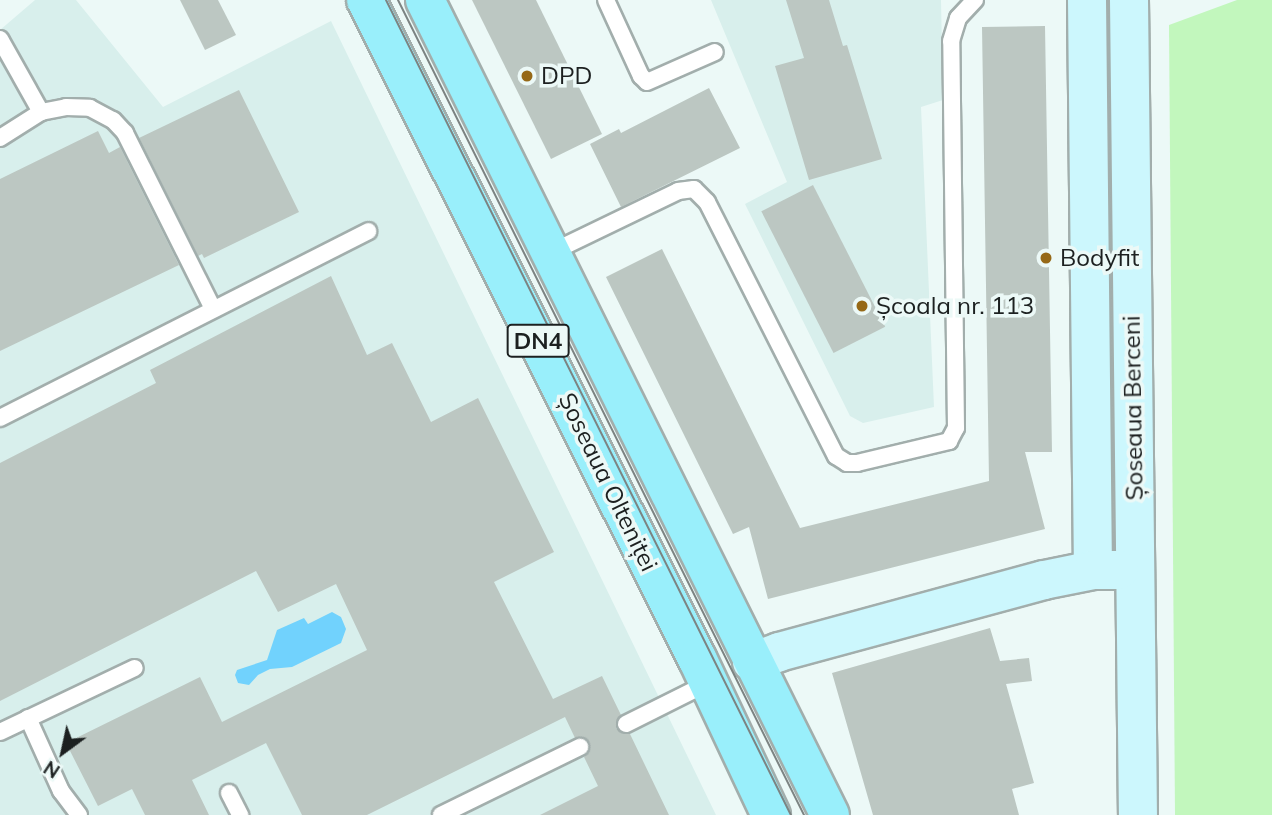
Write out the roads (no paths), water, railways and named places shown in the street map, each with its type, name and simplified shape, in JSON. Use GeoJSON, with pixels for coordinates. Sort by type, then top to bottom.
{"type":"FeatureCollection","features":[{"type":"Feature","properties":{"kind":"main road","name":"Șoseaua Olteniței"},"geometry":{"type":"LineString","coordinates":[[366,0],[708,683],[771,815]]}},
{"type":"Feature","properties":{"kind":"main road","name":"Șoseaua Olteniței"},"geometry":{"type":"LineString","coordinates":[[425,0],[830,815]]}},
{"type":"Feature","properties":{"kind":"main road","name":"Șoseaua Berceni"},"geometry":{"type":"LineString","coordinates":[[1087,0],[1093,570]]}},
{"type":"Feature","properties":{"kind":"main road","name":"Șoseaua Berceni"},"geometry":{"type":"LineString","coordinates":[[1129,0],[1138,815]]}},
{"type":"Feature","properties":{"kind":"main road"},"geometry":{"type":"LineString","coordinates":[[708,683],[779,652],[1034,582],[1093,570],[1135,570]]}},
{"type":"Feature","properties":{"kind":"lane"},"geometry":{"type":"LineString","coordinates":[[606,0],[641,76],[648,82],[716,52]]}},
{"type":"Feature","properties":{"kind":"lane"},"geometry":{"type":"LineString","coordinates":[[550,253],[678,191],[694,190],[708,202],[835,456],[847,463],[857,463],[949,441],[956,428],[950,41],[958,18],[975,0]]}},
{"type":"Feature","properties":{"kind":"lane"},"geometry":{"type":"LineString","coordinates":[[0,39],[41,111]]}},
{"type":"Feature","properties":{"kind":"lane"},"geometry":{"type":"LineString","coordinates":[[0,138],[41,111],[81,106],[97,110],[119,126],[213,309]]}},
{"type":"Feature","properties":{"kind":"lane"},"geometry":{"type":"LineString","coordinates":[[0,418],[368,231]]}},
{"type":"Feature","properties":{"kind":"lane"},"geometry":{"type":"LineString","coordinates":[[0,732],[135,668]]}},
{"type":"Feature","properties":{"kind":"lane"},"geometry":{"type":"LineString","coordinates":[[626,724],[708,683]]}},
{"type":"Feature","properties":{"kind":"lane"},"geometry":{"type":"LineString","coordinates":[[28,719],[61,791],[79,815]]}},
{"type":"Feature","properties":{"kind":"lane"},"geometry":{"type":"LineString","coordinates":[[441,815],[580,747]]}},
{"type":"Feature","properties":{"kind":"lane"},"geometry":{"type":"LineString","coordinates":[[229,793],[240,815]]}},
{"type":"Feature","properties":{"kind":"water"},"geometry":{"type":"Polygon","coordinates":[[[332,612],[341,617],[346,629],[341,643],[292,667],[270,669],[258,675],[249,685],[238,683],[235,675],[237,670],[267,660],[277,630],[304,618],[308,624],[332,612]]]}},
{"type":"Feature","properties":{"kind":"tram line"},"geometry":{"type":"LineString","coordinates":[[386,0],[791,815]]}},
{"type":"Feature","properties":{"kind":"tram line"},"geometry":{"type":"LineString","coordinates":[[398,0],[804,815]]}},
{"type":"Feature","properties":{"kind":"place","name":"DPD"},"geometry":{"type":"Point","coordinates":[527,76]}},
{"type":"Feature","properties":{"kind":"place","name":"Bodyfit"},"geometry":{"type":"Point","coordinates":[1046,258]}},
{"type":"Feature","properties":{"kind":"place","name":"Școala nr. 113"},"geometry":{"type":"Point","coordinates":[862,306]}}]}
